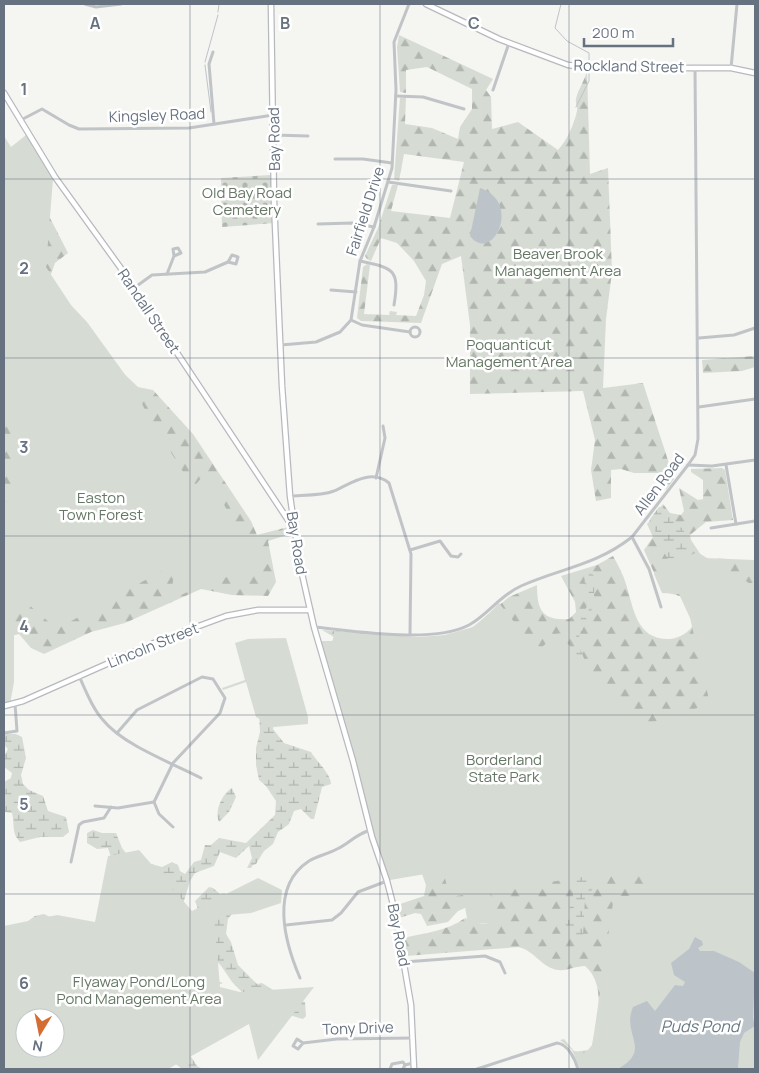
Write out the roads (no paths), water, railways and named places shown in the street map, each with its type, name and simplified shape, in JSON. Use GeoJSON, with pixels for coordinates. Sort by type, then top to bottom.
{"type":"FeatureCollection","features":[{"type":"Feature","properties":{"kind":"street"},"geometry":{"type":"LineString","coordinates":[[85,4],[96,7],[121,4]]}},
{"type":"Feature","properties":{"kind":"street","name":"Bay Road"},"geometry":{"type":"LineString","coordinates":[[271,4],[273,135],[285,449],[290,496],[314,627],[351,754],[370,830],[387,881],[404,962],[413,1038],[414,1069]]}},
{"type":"Feature","properties":{"kind":"street","name":"Fairfield Drive"},"geometry":{"type":"LineString","coordinates":[[351,320],[360,261],[374,228],[392,163],[396,96],[394,42],[409,4]]}},
{"type":"Feature","properties":{"kind":"street","name":"Rockland Street"},"geometry":{"type":"LineString","coordinates":[[426,4],[435,6],[509,43],[555,62],[574,66],[731,68],[755,74]]}},
{"type":"Feature","properties":{"kind":"street"},"geometry":{"type":"LineString","coordinates":[[731,68],[737,4]]}},
{"type":"Feature","properties":{"kind":"street"},"geometry":{"type":"LineString","coordinates":[[493,90],[509,43]]}},
{"type":"Feature","properties":{"kind":"street"},"geometry":{"type":"LineString","coordinates":[[213,52],[209,64],[214,124]]}},
{"type":"Feature","properties":{"kind":"street","name":"Allen Road"},"geometry":{"type":"LineString","coordinates":[[314,627],[428,635],[468,626],[493,604],[520,587],[598,560],[632,538],[688,465],[698,446],[699,338],[695,67]]}},
{"type":"Feature","properties":{"kind":"street","name":"Randall Street"},"geometry":{"type":"LineString","coordinates":[[4,93],[58,181],[134,288],[295,530]]}},
{"type":"Feature","properties":{"kind":"street"},"geometry":{"type":"LineString","coordinates":[[396,96],[423,97],[464,109]]}},
{"type":"Feature","properties":{"kind":"street","name":"Kingsley Road"},"geometry":{"type":"LineString","coordinates":[[21,120],[36,110],[45,109],[69,125],[79,128],[180,128],[274,115]]}},
{"type":"Feature","properties":{"kind":"street"},"geometry":{"type":"LineString","coordinates":[[273,135],[308,136]]}},
{"type":"Feature","properties":{"kind":"street"},"geometry":{"type":"LineString","coordinates":[[335,159],[363,159],[392,163]]}},
{"type":"Feature","properties":{"kind":"street"},"geometry":{"type":"LineString","coordinates":[[388,182],[451,191]]}},
{"type":"Feature","properties":{"kind":"street"},"geometry":{"type":"LineString","coordinates":[[318,224],[352,223],[374,228]]}},
{"type":"Feature","properties":{"kind":"street"},"geometry":{"type":"LineString","coordinates":[[167,274],[174,256]]}},
{"type":"Feature","properties":{"kind":"street"},"geometry":{"type":"LineString","coordinates":[[360,261],[384,266],[393,271],[397,281],[394,305]]}},
{"type":"Feature","properties":{"kind":"street"},"geometry":{"type":"LineString","coordinates":[[134,288],[152,276],[206,272],[228,262]]}},
{"type":"Feature","properties":{"kind":"street"},"geometry":{"type":"LineString","coordinates":[[331,290],[356,292]]}},
{"type":"Feature","properties":{"kind":"street"},"geometry":{"type":"LineString","coordinates":[[281,345],[316,342],[343,330],[351,320],[360,325],[410,332]]}},
{"type":"Feature","properties":{"kind":"street"},"geometry":{"type":"LineString","coordinates":[[699,338],[734,335],[755,328]]}},
{"type":"Feature","properties":{"kind":"street"},"geometry":{"type":"LineString","coordinates":[[698,407],[755,398]]}},
{"type":"Feature","properties":{"kind":"street"},"geometry":{"type":"LineString","coordinates":[[376,478],[385,438],[383,426]]}},
{"type":"Feature","properties":{"kind":"street"},"geometry":{"type":"LineString","coordinates":[[688,465],[726,465],[755,460]]}},
{"type":"Feature","properties":{"kind":"street"},"geometry":{"type":"LineString","coordinates":[[726,465],[736,524]]}},
{"type":"Feature","properties":{"kind":"street"},"geometry":{"type":"LineString","coordinates":[[290,496],[332,492],[358,479],[376,478],[387,481],[392,488],[410,550],[412,595],[410,634]]}},
{"type":"Feature","properties":{"kind":"street"},"geometry":{"type":"LineString","coordinates":[[711,528],[755,521]]}},
{"type":"Feature","properties":{"kind":"street"},"geometry":{"type":"LineString","coordinates":[[632,538],[649,569],[661,607]]}},
{"type":"Feature","properties":{"kind":"street"},"geometry":{"type":"LineString","coordinates":[[410,550],[440,541],[451,556],[458,557],[461,554]]}},
{"type":"Feature","properties":{"kind":"street","name":"Lincoln Street"},"geometry":{"type":"LineString","coordinates":[[4,706],[15,704],[161,640],[226,616],[258,610],[310,610]]}},
{"type":"Feature","properties":{"kind":"street"},"geometry":{"type":"LineString","coordinates":[[79,676],[102,720],[117,732],[201,778]]}},
{"type":"Feature","properties":{"kind":"street"},"geometry":{"type":"LineString","coordinates":[[117,732],[137,710],[202,677],[213,678],[222,691],[224,705],[220,712],[173,763],[154,802],[159,814],[173,827]]}},
{"type":"Feature","properties":{"kind":"street"},"geometry":{"type":"LineString","coordinates":[[4,733],[17,731],[15,704]]}},
{"type":"Feature","properties":{"kind":"street"},"geometry":{"type":"LineString","coordinates":[[95,806],[111,807],[154,802]]}},
{"type":"Feature","properties":{"kind":"street"},"geometry":{"type":"LineString","coordinates":[[71,862],[79,825],[82,822],[104,818],[111,807]]}},
{"type":"Feature","properties":{"kind":"street"},"geometry":{"type":"LineString","coordinates":[[300,978],[290,954],[286,925],[285,893],[301,868],[314,858],[341,847],[353,837],[370,830]]}},
{"type":"Feature","properties":{"kind":"street"},"geometry":{"type":"LineString","coordinates":[[286,925],[332,920],[341,913],[358,892],[387,881]]}},
{"type":"Feature","properties":{"kind":"street"},"geometry":{"type":"LineString","coordinates":[[404,962],[485,956],[500,962],[505,973]]}},
{"type":"Feature","properties":{"kind":"street","name":"Tony Drive"},"geometry":{"type":"LineString","coordinates":[[303,1043],[337,1039],[413,1038]]}},
{"type":"Feature","properties":{"kind":"street"},"geometry":{"type":"LineString","coordinates":[[477,1069],[562,1043],[574,1056],[578,1069]]}},
{"type":"Feature","properties":{"kind":"street"},"geometry":{"type":"LineString","coordinates":[[391,1069],[392,1064],[398,1061],[403,1062],[404,1067],[413,1063]]}},
{"type":"Feature","properties":{"kind":"water"},"geometry":{"type":"Polygon","coordinates":[[[480,188],[493,195],[500,205],[502,217],[494,237],[487,243],[479,243],[470,236],[480,188]]]}},
{"type":"Feature","properties":{"kind":"water","name":"Puds Pond"},"geometry":{"type":"Polygon","coordinates":[[[695,937],[702,941],[703,945],[698,948],[700,951],[714,951],[739,962],[755,973],[753,1018],[755,1026],[744,1033],[740,1042],[738,1068],[618,1069],[628,1062],[635,1048],[630,1017],[633,1007],[647,1001],[655,1011],[675,985],[683,986],[685,982],[674,975],[671,963],[689,949],[695,937]]]}},
{"type":"Feature","properties":{"kind":"waterway"},"geometry":{"type":"LineString","coordinates":[[218,12],[219,4]]}},
{"type":"Feature","properties":{"kind":"waterway"},"geometry":{"type":"LineString","coordinates":[[561,4],[555,28],[567,41],[589,53],[589,64]]}},
{"type":"Feature","properties":{"kind":"waterway"},"geometry":{"type":"LineString","coordinates":[[205,62],[218,15]]}},
{"type":"Feature","properties":{"kind":"waterway"},"geometry":{"type":"LineString","coordinates":[[205,65],[211,112]]}},
{"type":"Feature","properties":{"kind":"waterway"},"geometry":{"type":"LineString","coordinates":[[576,107],[589,81],[589,72]]}},
{"type":"Feature","properties":{"kind":"park label","name":"Old Bay Road Cemetery"},"geometry":{"type":"Point","coordinates":[247,200]}},
{"type":"Feature","properties":{"kind":"park label","name":"Beaver Brook Management Area"},"geometry":{"type":"Point","coordinates":[558,262]}},
{"type":"Feature","properties":{"kind":"park label","name":"Poquanticut Management Area"},"geometry":{"type":"Point","coordinates":[509,352]}},
{"type":"Feature","properties":{"kind":"park label","name":"Easton Town Forest"},"geometry":{"type":"Point","coordinates":[101,506]}},
{"type":"Feature","properties":{"kind":"park label","name":"Borderland State Park"},"geometry":{"type":"Point","coordinates":[504,768]}},
{"type":"Feature","properties":{"kind":"park label","name":"Flyaway Pond/Long Pond Management Area"},"geometry":{"type":"Point","coordinates":[139,990]}}]}
